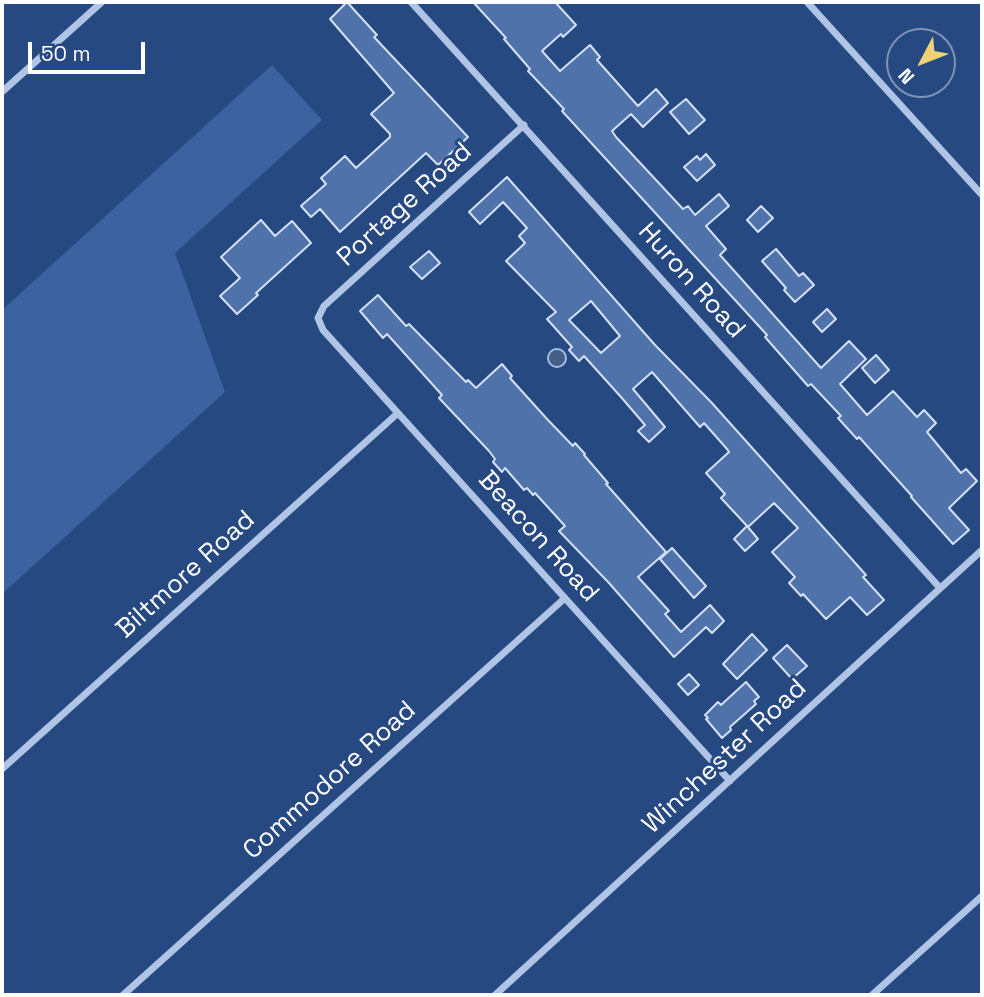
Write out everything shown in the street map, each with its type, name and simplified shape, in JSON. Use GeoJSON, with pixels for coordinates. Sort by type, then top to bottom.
{"type":"FeatureCollection","features":[{"type":"Feature","properties":{"kind":"street"},"geometry":{"type":"LineString","coordinates":[[2,92],[102,2]]}},
{"type":"Feature","properties":{"kind":"street","name":"Huron Road"},"geometry":{"type":"LineString","coordinates":[[411,2],[940,588]]}},
{"type":"Feature","properties":{"kind":"street"},"geometry":{"type":"LineString","coordinates":[[807,2],[982,195]]}},
{"type":"Feature","properties":{"kind":"street","name":"Portage Road"},"geometry":{"type":"LineString","coordinates":[[318,318],[324,306],[524,125]]}},
{"type":"Feature","properties":{"kind":"street","name":"Beacon Road"},"geometry":{"type":"LineString","coordinates":[[318,318],[323,330],[730,781]]}},
{"type":"Feature","properties":{"kind":"street","name":"Biltmore Road"},"geometry":{"type":"LineString","coordinates":[[2,769],[398,413]]}},
{"type":"Feature","properties":{"kind":"street","name":"Winchester Road"},"geometry":{"type":"LineString","coordinates":[[495,995],[982,550]]}},
{"type":"Feature","properties":{"kind":"street","name":"Commodore Road"},"geometry":{"type":"LineString","coordinates":[[123,995],[565,598]]}},
{"type":"Feature","properties":{"kind":"street"},"geometry":{"type":"LineString","coordinates":[[872,995],[982,896]]}},
{"type":"Feature","properties":{"kind":"street"},"geometry":{"type":"LineString","coordinates":[[505,987],[512,995]]}},
{"type":"Feature","properties":{"kind":"shaded area"},"geometry":{"type":"Polygon","coordinates":[[[272,65],[322,120],[175,253],[225,392],[2,594],[2,310],[272,65]]]}},
{"type":"Feature","properties":{"kind":"shaded area"},"geometry":{"type":"Polygon","coordinates":[[[557,349],[563,352],[566,358],[563,364],[557,367],[551,364],[548,358],[551,352],[557,349]]]}},
{"type":"Feature","properties":{"kind":"building"},"geometry":{"type":"Polygon","coordinates":[[[347,2],[377,35],[374,37],[468,137],[438,165],[426,153],[340,232],[320,209],[311,217],[301,206],[326,184],[321,178],[345,156],[356,168],[390,137],[371,114],[394,93],[330,19],[347,2]]]}},
{"type":"Feature","properties":{"kind":"building"},"geometry":{"type":"Polygon","coordinates":[[[473,2],[555,2],[576,25],[542,51],[560,71],[590,45],[600,57],[597,60],[638,106],[656,89],[668,103],[643,127],[631,114],[612,131],[616,137],[683,209],[688,206],[695,215],[719,194],[729,206],[706,226],[726,249],[720,255],[821,368],[849,341],[866,359],[840,384],[867,415],[893,391],[917,417],[924,410],[936,423],[927,432],[961,473],[966,469],[977,481],[949,508],[969,530],[953,544],[859,437],[857,439],[838,418],[841,416],[811,384],[808,386],[765,337],[767,335],[562,111],[564,109],[528,71],[530,69],[504,39],[506,38],[473,2]]]}},
{"type":"Feature","properties":{"kind":"building"},"geometry":{"type":"Polygon","coordinates":[[[686,99],[705,120],[689,134],[670,112],[686,99]]]}},
{"type":"Feature","properties":{"kind":"building"},"geometry":{"type":"Polygon","coordinates":[[[706,154],[715,165],[697,181],[684,167],[697,156],[700,160],[706,154]]]}},
{"type":"Feature","properties":{"kind":"building"},"geometry":{"type":"Polygon","coordinates":[[[507,177],[655,345],[711,402],[866,575],[863,577],[884,600],[867,615],[850,597],[826,619],[803,594],[801,596],[789,583],[795,577],[772,552],[798,528],[774,503],[748,527],[721,498],[725,494],[706,473],[729,452],[704,423],[700,427],[652,372],[633,389],[665,427],[649,442],[638,431],[645,425],[621,397],[584,356],[579,361],[569,350],[572,347],[547,319],[556,312],[506,261],[525,243],[519,236],[527,228],[503,202],[480,224],[469,212],[507,177]],[[591,301],[569,320],[601,353],[620,336],[591,301]]]}},
{"type":"Feature","properties":{"kind":"building"},"geometry":{"type":"Polygon","coordinates":[[[761,206],[773,218],[758,232],[747,220],[761,206]]]}},
{"type":"Feature","properties":{"kind":"building"},"geometry":{"type":"Polygon","coordinates":[[[261,220],[275,236],[292,221],[311,243],[237,314],[220,296],[240,278],[221,257],[261,220]]]}},
{"type":"Feature","properties":{"kind":"building"},"geometry":{"type":"Polygon","coordinates":[[[776,249],[799,276],[803,273],[814,285],[795,302],[762,261],[776,249]]]}},
{"type":"Feature","properties":{"kind":"building"},"geometry":{"type":"Polygon","coordinates":[[[429,251],[440,263],[422,279],[410,267],[429,251]]]}},
{"type":"Feature","properties":{"kind":"building"},"geometry":{"type":"Polygon","coordinates":[[[378,295],[406,326],[409,324],[466,382],[468,380],[476,388],[502,364],[512,376],[510,378],[547,419],[573,446],[575,443],[585,454],[608,483],[606,484],[666,552],[638,577],[669,611],[665,614],[681,632],[710,605],[724,621],[712,633],[706,627],[674,657],[559,531],[565,526],[535,493],[533,495],[527,488],[524,490],[505,468],[502,472],[493,462],[495,459],[489,451],[439,398],[442,395],[387,334],[383,338],[360,311],[378,295]]]}},
{"type":"Feature","properties":{"kind":"building"},"geometry":{"type":"Polygon","coordinates":[[[827,309],[836,319],[822,332],[813,322],[827,309]]]}},
{"type":"Feature","properties":{"kind":"building"},"geometry":{"type":"Polygon","coordinates":[[[876,355],[889,370],[875,383],[862,368],[876,355]]]}},
{"type":"Feature","properties":{"kind":"building"},"geometry":{"type":"Polygon","coordinates":[[[747,526],[758,539],[745,551],[734,539],[747,526]]]}},
{"type":"Feature","properties":{"kind":"building"},"geometry":{"type":"Polygon","coordinates":[[[672,548],[706,586],[694,598],[660,559],[672,548]]]}},
{"type":"Feature","properties":{"kind":"building"},"geometry":{"type":"Polygon","coordinates":[[[752,634],[767,650],[737,679],[723,664],[752,634]]]}},
{"type":"Feature","properties":{"kind":"building"},"geometry":{"type":"Polygon","coordinates":[[[787,645],[807,666],[792,679],[773,658],[787,645]]]}},
{"type":"Feature","properties":{"kind":"building"},"geometry":{"type":"Polygon","coordinates":[[[689,674],[699,685],[688,695],[678,684],[689,674]]]}},
{"type":"Feature","properties":{"kind":"building"},"geometry":{"type":"Polygon","coordinates":[[[746,682],[759,697],[754,701],[756,704],[730,727],[731,730],[722,738],[705,715],[718,702],[721,705],[746,682]]]}}]}
